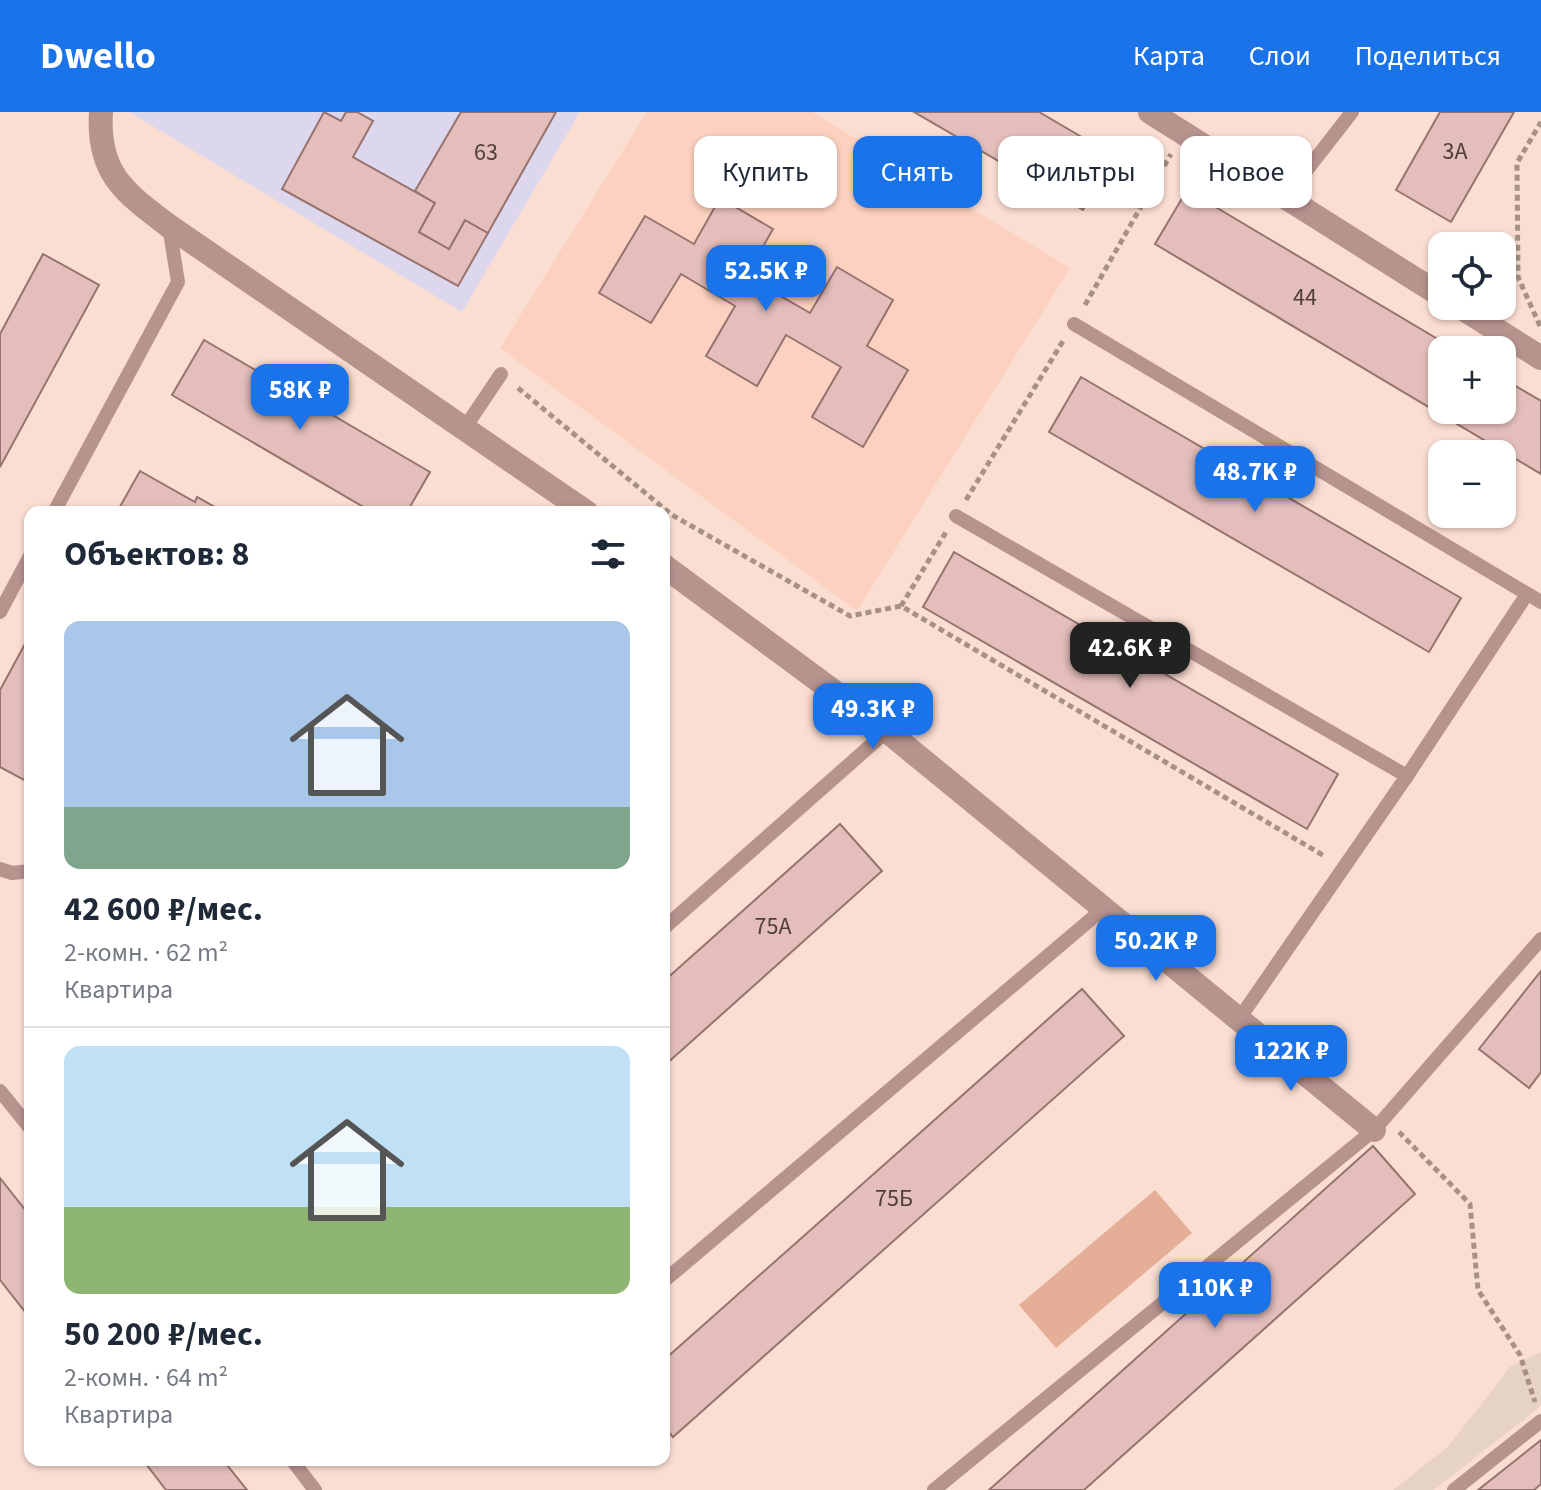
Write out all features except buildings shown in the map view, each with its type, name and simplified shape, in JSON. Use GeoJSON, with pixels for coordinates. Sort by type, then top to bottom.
{"type":"FeatureCollection","features":[{"type":"Feature","properties":{"kind":"street"},"geometry":{"type":"LineString","coordinates":[[101,112],[103,152],[113,178],[138,202],[577,506]]}},
{"type":"Feature","properties":{"kind":"street"},"geometry":{"type":"LineString","coordinates":[[1150,112],[1189,136]]}},
{"type":"Feature","properties":{"kind":"street"},"geometry":{"type":"LineString","coordinates":[[1301,208],[1428,287]]}},
{"type":"Feature","properties":{"kind":"street"},"geometry":{"type":"LineString","coordinates":[[1481,320],[1541,358]]}},
{"type":"Feature","properties":{"kind":"street"},"geometry":{"type":"LineString","coordinates":[[670,570],[887,731],[1239,1019],[1379,1124]]}},
{"type":"Feature","properties":{"kind":"lane"},"geometry":{"type":"LineString","coordinates":[[1312,163],[1352,112]]}},
{"type":"Feature","properties":{"kind":"lane"},"geometry":{"type":"LineString","coordinates":[[57,506],[178,282],[169,226]]}},
{"type":"Feature","properties":{"kind":"lane"},"geometry":{"type":"LineString","coordinates":[[1074,324],[1541,602]]}},
{"type":"Feature","properties":{"kind":"lane"},"geometry":{"type":"LineString","coordinates":[[464,429],[501,374]]}},
{"type":"Feature","properties":{"kind":"lane"},"geometry":{"type":"LineString","coordinates":[[956,516],[1407,776]]}},
{"type":"Feature","properties":{"kind":"lane"},"geometry":{"type":"LineString","coordinates":[[0,612],[24,567]]}},
{"type":"Feature","properties":{"kind":"lane"},"geometry":{"type":"LineString","coordinates":[[1239,1019],[1407,776],[1527,594]]}},
{"type":"Feature","properties":{"kind":"lane"},"geometry":{"type":"LineString","coordinates":[[670,923],[887,731]]}},
{"type":"Feature","properties":{"kind":"lane"},"geometry":{"type":"LineString","coordinates":[[0,869],[12,873],[24,872]]}},
{"type":"Feature","properties":{"kind":"lane"},"geometry":{"type":"LineString","coordinates":[[670,1276],[1103,909]]}},
{"type":"Feature","properties":{"kind":"lane"},"geometry":{"type":"LineString","coordinates":[[934,1490],[1379,1124],[1541,939]]}},
{"type":"Feature","properties":{"kind":"lane"},"geometry":{"type":"LineString","coordinates":[[0,1091],[24,1109]]}},
{"type":"Feature","properties":{"kind":"lane"},"geometry":{"type":"LineString","coordinates":[[1454,1490],[1541,1421]]}},
{"type":"Feature","properties":{"kind":"lane"},"geometry":{"type":"LineString","coordinates":[[297,1466],[315,1490]]}},
{"type":"Feature","properties":{"kind":"path"},"geometry":{"type":"LineString","coordinates":[[1541,122],[1517,163],[1518,277],[1541,328]]}},
{"type":"Feature","properties":{"kind":"path"},"geometry":{"type":"LineString","coordinates":[[901,606],[1074,324],[1183,132]]}},
{"type":"Feature","properties":{"kind":"path"},"geometry":{"type":"LineString","coordinates":[[501,374],[661,506]]}},
{"type":"Feature","properties":{"kind":"path"},"geometry":{"type":"LineString","coordinates":[[670,513],[850,616],[901,606],[1344,867]]}},
{"type":"Feature","properties":{"kind":"path"},"geometry":{"type":"LineString","coordinates":[[1379,1124],[1470,1204],[1478,1290],[1520,1355],[1541,1421]]}},
{"type":"Feature","properties":{"kind":"shaded area"},"geometry":{"type":"Polygon","coordinates":[[[129,112],[580,112],[462,312],[129,112]]]}},
{"type":"Feature","properties":{"kind":"shaded area"},"geometry":{"type":"Polygon","coordinates":[[[647,112],[812,112],[853,137],[853,208],[971,208],[1070,268],[857,611],[500,348],[647,112]]]}},
{"type":"Feature","properties":{"kind":"shaded area"},"geometry":{"type":"Polygon","coordinates":[[[1155,1190],[1192,1233],[1056,1348],[1019,1305],[1155,1190]]]}},
{"type":"Feature","properties":{"kind":"shaded area"},"geometry":{"type":"Polygon","coordinates":[[[1541,1352],[1541,1406],[1434,1490],[1393,1490],[1448,1447],[1510,1367],[1541,1352]]]}}]}
